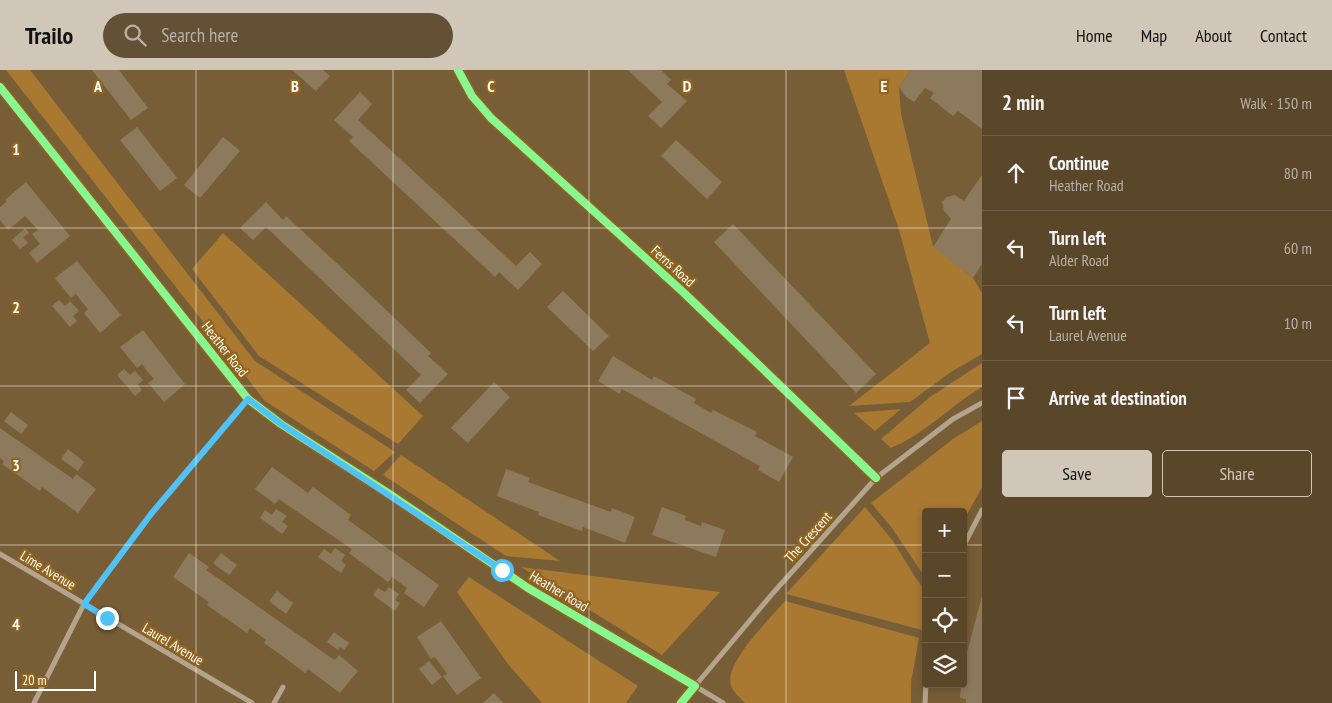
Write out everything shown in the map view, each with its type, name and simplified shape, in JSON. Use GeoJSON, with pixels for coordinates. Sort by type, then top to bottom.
{"type":"FeatureCollection","features":[{"type":"Feature","properties":{"kind":"street","name":"Ferns Road"},"geometry":{"type":"LineString","coordinates":[[458,70],[472,96],[491,118],[683,292],[876,478]]}},
{"type":"Feature","properties":{"kind":"street","name":"Heather Road"},"geometry":{"type":"LineString","coordinates":[[0,87],[248,399],[281,424],[388,493],[528,588],[695,686]]}},
{"type":"Feature","properties":{"kind":"street"},"geometry":{"type":"LineString","coordinates":[[34,703],[84,604],[151,514],[248,399]]}},
{"type":"Feature","properties":{"kind":"street","name":"The Crescent"},"geometry":{"type":"LineString","coordinates":[[681,703],[773,593],[876,478],[953,419],[982,403]]}},
{"type":"Feature","properties":{"kind":"street"},"geometry":{"type":"LineString","coordinates":[[967,539],[982,510]]}},
{"type":"Feature","properties":{"kind":"street","name":"Lime Avenue"},"geometry":{"type":"LineString","coordinates":[[0,554],[84,604]]}},
{"type":"Feature","properties":{"kind":"street","name":"Laurel Avenue"},"geometry":{"type":"LineString","coordinates":[[84,604],[252,703]]}},
{"type":"Feature","properties":{"kind":"street"},"geometry":{"type":"LineString","coordinates":[[695,686],[723,703]]}},
{"type":"Feature","properties":{"kind":"street"},"geometry":{"type":"LineString","coordinates":[[274,703],[283,687]]}},
{"type":"Feature","properties":{"kind":"street"},"geometry":{"type":"LineString","coordinates":[[925,703],[926,688]]}},
{"type":"Feature","properties":{"kind":"shaded area"},"geometry":{"type":"Polygon","coordinates":[[[6,70],[30,70],[255,361],[395,452],[374,471],[265,401],[6,70]]]}},
{"type":"Feature","properties":{"kind":"shaded area"},"geometry":{"type":"Polygon","coordinates":[[[844,70],[911,70],[899,87],[901,114],[933,246],[973,278],[982,293],[982,354],[951,372],[910,402],[849,406],[930,343],[899,230],[844,70]]]}},
{"type":"Feature","properties":{"kind":"shaded area"},"geometry":{"type":"Polygon","coordinates":[[[223,233],[423,416],[398,444],[259,356],[192,269],[223,233]]]}},
{"type":"Feature","properties":{"kind":"shaded area"},"geometry":{"type":"Polygon","coordinates":[[[982,363],[982,387],[926,428],[903,442],[891,448],[881,439],[930,397],[982,363]]]}},
{"type":"Feature","properties":{"kind":"shaded area"},"geometry":{"type":"Polygon","coordinates":[[[901,409],[875,431],[854,413],[901,409]]]}},
{"type":"Feature","properties":{"kind":"shaded area"},"geometry":{"type":"Polygon","coordinates":[[[982,421],[982,487],[967,515],[967,508],[922,508],[922,573],[892,528],[871,503],[953,439],[982,421]]]}},
{"type":"Feature","properties":{"kind":"shaded area"},"geometry":{"type":"Polygon","coordinates":[[[401,455],[560,561],[506,556],[383,475],[401,455]]]}},
{"type":"Feature","properties":{"kind":"shaded area"},"geometry":{"type":"Polygon","coordinates":[[[865,507],[893,541],[922,586],[922,630],[786,594],[865,507]]]}},
{"type":"Feature","properties":{"kind":"shaded area"},"geometry":{"type":"Polygon","coordinates":[[[521,567],[720,592],[662,655],[521,567]]]}},
{"type":"Feature","properties":{"kind":"shaded area"},"geometry":{"type":"Polygon","coordinates":[[[469,577],[638,686],[626,703],[542,703],[508,664],[457,592],[469,577]]]}},
{"type":"Feature","properties":{"kind":"shaded area"},"geometry":{"type":"Polygon","coordinates":[[[785,601],[919,638],[911,682],[911,703],[745,703],[732,688],[730,679],[733,668],[740,655],[759,630],[785,601]]]}},
{"type":"Feature","properties":{"kind":"building"},"geometry":{"type":"Polygon","coordinates":[[[92,70],[119,70],[148,108],[131,120],[92,70]]]}},
{"type":"Feature","properties":{"kind":"building"},"geometry":{"type":"Polygon","coordinates":[[[292,70],[323,70],[330,76],[316,91],[292,70]]]}},
{"type":"Feature","properties":{"kind":"building"},"geometry":{"type":"Polygon","coordinates":[[[628,70],[661,70],[671,80],[667,84],[687,101],[661,128],[648,116],[662,102],[628,70]]]}},
{"type":"Feature","properties":{"kind":"building"},"geometry":{"type":"Polygon","coordinates":[[[911,70],[982,70],[982,129],[958,111],[953,116],[930,98],[934,93],[925,88],[914,102],[905,96],[899,87],[911,70]]]}},
{"type":"Feature","properties":{"kind":"building"},"geometry":{"type":"Polygon","coordinates":[[[360,92],[372,104],[358,120],[516,266],[530,252],[542,264],[518,290],[499,272],[495,277],[349,141],[353,137],[334,120],[360,92]]]}},
{"type":"Feature","properties":{"kind":"building"},"geometry":{"type":"Polygon","coordinates":[[[137,127],[177,178],[160,191],[120,140],[137,127]]]}},
{"type":"Feature","properties":{"kind":"building"},"geometry":{"type":"Polygon","coordinates":[[[223,137],[240,151],[200,198],[184,185],[223,137]]]}},
{"type":"Feature","properties":{"kind":"building"},"geometry":{"type":"Polygon","coordinates":[[[676,140],[722,182],[707,199],[661,156],[676,140]]]}},
{"type":"Feature","properties":{"kind":"building"},"geometry":{"type":"Polygon","coordinates":[[[982,175],[982,264],[973,278],[933,247],[951,219],[944,211],[942,202],[947,197],[955,195],[964,201],[982,175]]]}},
{"type":"Feature","properties":{"kind":"building"},"geometry":{"type":"Polygon","coordinates":[[[26,182],[70,236],[37,263],[29,253],[40,244],[32,234],[38,230],[25,216],[8,230],[0,220],[0,207],[7,201],[5,200],[26,182]]]}},
{"type":"Feature","properties":{"kind":"building"},"geometry":{"type":"Polygon","coordinates":[[[266,202],[283,220],[286,216],[359,284],[431,353],[428,356],[448,374],[420,403],[406,390],[421,375],[266,227],[253,240],[240,228],[266,202]]]}},
{"type":"Feature","properties":{"kind":"building"},"geometry":{"type":"Polygon","coordinates":[[[733,224],[876,374],[856,393],[714,242],[733,224]]]}},
{"type":"Feature","properties":{"kind":"building"},"geometry":{"type":"Polygon","coordinates":[[[25,228],[29,233],[23,237],[28,243],[20,249],[12,240],[25,228]]]}},
{"type":"Feature","properties":{"kind":"building"},"geometry":{"type":"Polygon","coordinates":[[[77,261],[121,315],[100,333],[84,313],[88,309],[76,294],[71,298],[55,278],[77,261]]]}},
{"type":"Feature","properties":{"kind":"building"},"geometry":{"type":"Polygon","coordinates":[[[563,291],[609,336],[593,351],[547,307],[563,291]]]}},
{"type":"Feature","properties":{"kind":"building"},"geometry":{"type":"Polygon","coordinates":[[[59,300],[65,306],[70,301],[79,311],[73,316],[77,321],[70,327],[52,306],[59,300]]]}},
{"type":"Feature","properties":{"kind":"building"},"geometry":{"type":"Polygon","coordinates":[[[143,330],[185,384],[164,402],[148,383],[154,379],[142,364],[137,368],[120,347],[143,330]]]}},
{"type":"Feature","properties":{"kind":"building"},"geometry":{"type":"Polygon","coordinates":[[[613,356],[652,380],[654,376],[696,399],[694,403],[711,413],[713,410],[757,432],[755,436],[793,457],[779,482],[758,470],[760,466],[622,389],[620,394],[598,381],[613,356]]]}},
{"type":"Feature","properties":{"kind":"building"},"geometry":{"type":"Polygon","coordinates":[[[124,369],[130,375],[135,371],[143,380],[138,385],[142,390],[135,396],[117,375],[124,369]]]}},
{"type":"Feature","properties":{"kind":"building"},"geometry":{"type":"Polygon","coordinates":[[[494,382],[510,397],[468,443],[451,428],[494,382]]]}},
{"type":"Feature","properties":{"kind":"building"},"geometry":{"type":"Polygon","coordinates":[[[11,412],[28,425],[21,434],[4,421],[11,412]]]}},
{"type":"Feature","properties":{"kind":"building"},"geometry":{"type":"Polygon","coordinates":[[[0,428],[73,479],[76,474],[96,489],[78,513],[42,487],[40,491],[2,464],[4,461],[0,458],[0,428]]]}},
{"type":"Feature","properties":{"kind":"building"},"geometry":{"type":"Polygon","coordinates":[[[68,449],[84,462],[78,471],[61,459],[68,449]]]}},
{"type":"Feature","properties":{"kind":"building"},"geometry":{"type":"Polygon","coordinates":[[[272,467],[308,493],[313,487],[351,515],[348,520],[439,585],[424,607],[404,593],[407,588],[392,577],[388,582],[349,553],[352,549],[279,499],[275,504],[255,489],[272,467]]]}},
{"type":"Feature","properties":{"kind":"building"},"geometry":{"type":"Polygon","coordinates":[[[506,469],[530,478],[528,482],[611,512],[612,508],[635,517],[625,543],[583,527],[582,531],[538,515],[539,512],[497,496],[506,469]]]}},
{"type":"Feature","properties":{"kind":"building"},"geometry":{"type":"Polygon","coordinates":[[[662,507],[686,516],[685,520],[701,526],[702,522],[725,530],[716,557],[652,535],[662,507]]]}},
{"type":"Feature","properties":{"kind":"building"},"geometry":{"type":"Polygon","coordinates":[[[276,509],[287,516],[282,522],[288,526],[282,534],[260,518],[265,510],[272,515],[276,509]]]}},
{"type":"Feature","properties":{"kind":"building"},"geometry":{"type":"Polygon","coordinates":[[[335,548],[345,555],[341,561],[346,565],[341,573],[318,557],[324,549],[331,554],[335,548]]]}},
{"type":"Feature","properties":{"kind":"building"},"geometry":{"type":"Polygon","coordinates":[[[189,553],[209,567],[206,570],[327,655],[335,660],[339,655],[358,671],[340,693],[308,669],[305,673],[264,643],[266,640],[250,628],[247,633],[207,605],[209,602],[173,577],[189,553]]]}},
{"type":"Feature","properties":{"kind":"building"},"geometry":{"type":"Polygon","coordinates":[[[221,553],[237,565],[229,575],[213,563],[221,553]]]}},
{"type":"Feature","properties":{"kind":"building"},"geometry":{"type":"Polygon","coordinates":[[[389,587],[399,594],[395,600],[400,603],[395,611],[373,595],[378,588],[385,592],[389,587]]]}},
{"type":"Feature","properties":{"kind":"building"},"geometry":{"type":"Polygon","coordinates":[[[277,591],[293,603],[286,614],[269,601],[277,591]]]}},
{"type":"Feature","properties":{"kind":"building"},"geometry":{"type":"Polygon","coordinates":[[[982,596],[982,703],[966,703],[966,699],[960,698],[961,688],[967,688],[967,653],[982,596]]]}},
{"type":"Feature","properties":{"kind":"building"},"geometry":{"type":"Polygon","coordinates":[[[441,621],[481,678],[457,695],[443,676],[447,674],[435,657],[431,659],[417,637],[441,621]]]}},
{"type":"Feature","properties":{"kind":"building"},"geometry":{"type":"Polygon","coordinates":[[[334,632],[349,643],[344,650],[340,647],[338,650],[327,642],[334,632]]]}},
{"type":"Feature","properties":{"kind":"building"},"geometry":{"type":"Polygon","coordinates":[[[429,661],[442,677],[432,685],[419,669],[429,661]]]}},
{"type":"Feature","properties":{"kind":"building"},"geometry":{"type":"Polygon","coordinates":[[[494,693],[503,703],[483,703],[494,693]]]}},
{"type":"Feature","properties":{"kind":"cycle path"},"geometry":{"type":"LineString","coordinates":[[458,70],[472,96],[491,118],[683,292],[876,478]]}},
{"type":"Feature","properties":{"kind":"cycle path"},"geometry":{"type":"LineString","coordinates":[[0,87],[248,399],[281,424],[388,493],[528,588],[695,686],[681,703]]}},
{"type":"Feature","properties":{"kind":"route"},"geometry":{"type":"LineString","coordinates":[[107,618],[84,604],[151,514],[248,399],[281,424],[502,570]]}}]}
